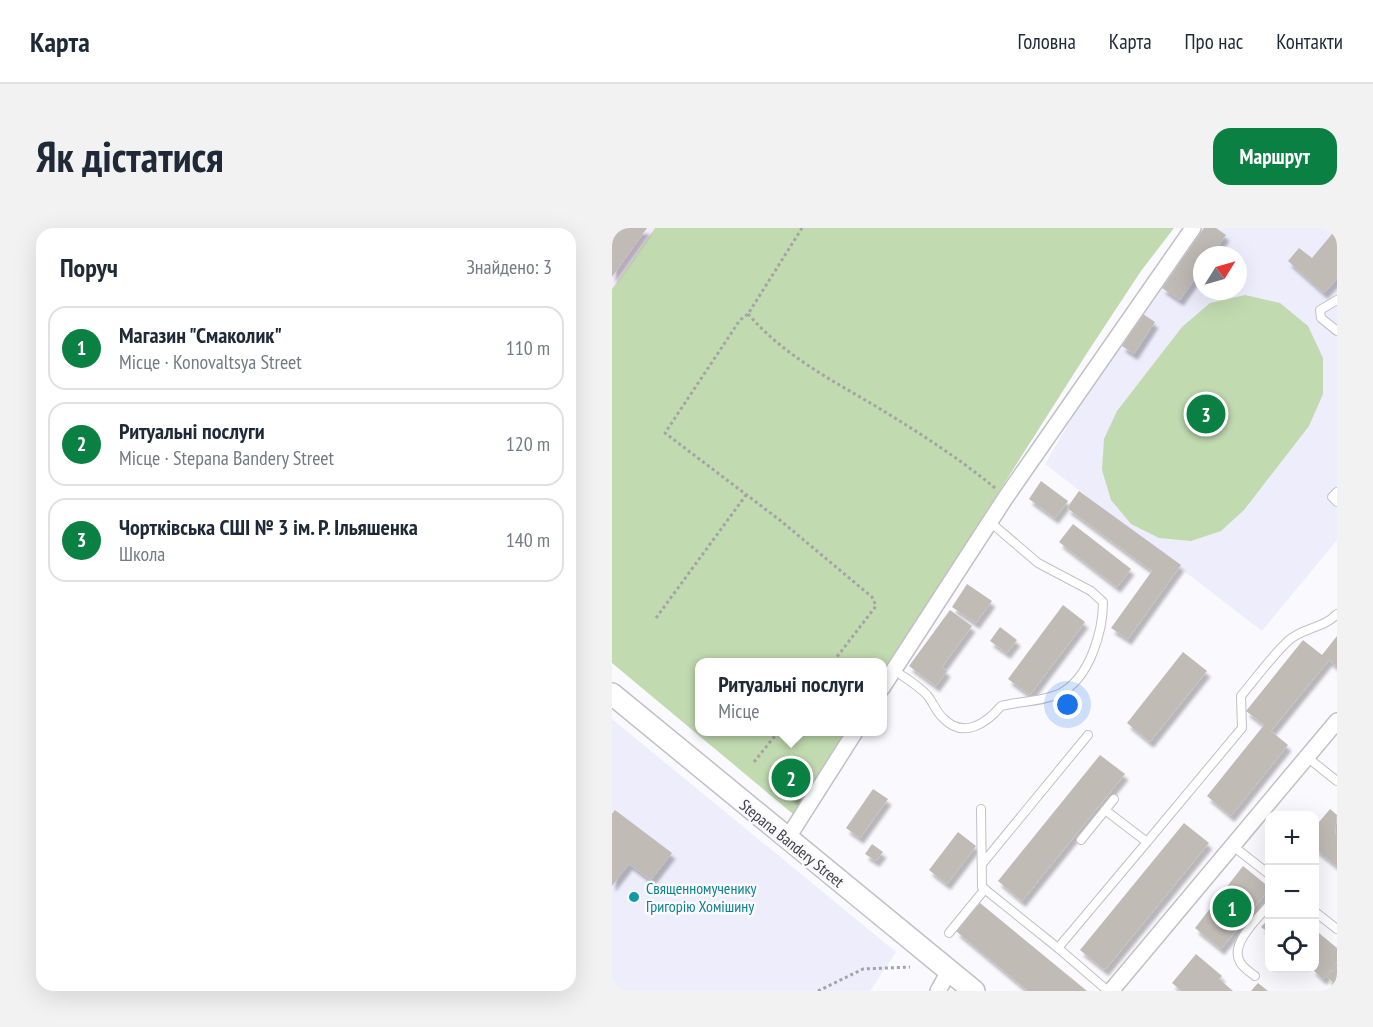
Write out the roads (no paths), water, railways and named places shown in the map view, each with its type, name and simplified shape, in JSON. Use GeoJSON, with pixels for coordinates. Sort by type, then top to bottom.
{"type":"FeatureCollection","features":[{"type":"Feature","properties":{"kind":"street"},"geometry":{"type":"LineString","coordinates":[[887,680],[1006,497],[1193,228]]}},
{"type":"Feature","properties":{"kind":"street","name":"Stepana Bandery Street"},"geometry":{"type":"LineString","coordinates":[[612,694],[974,991]]}},
{"type":"Feature","properties":{"kind":"street"},"geometry":{"type":"LineString","coordinates":[[1109,991],[1337,721]]}},
{"type":"Feature","properties":{"kind":"street"},"geometry":{"type":"LineString","coordinates":[[787,839],[852,736]]}},
{"type":"Feature","properties":{"kind":"street"},"geometry":{"type":"LineString","coordinates":[[938,991],[949,971]]}},
{"type":"Feature","properties":{"kind":"lane"},"geometry":{"type":"LineString","coordinates":[[1337,300],[1320,310],[1321,318],[1337,331]]}},
{"type":"Feature","properties":{"kind":"lane"},"geometry":{"type":"LineString","coordinates":[[1337,492],[1332,497],[1337,502]]}},
{"type":"Feature","properties":{"kind":"lane"},"geometry":{"type":"LineString","coordinates":[[894,670],[921,688],[954,727],[967,728],[979,727],[990,719],[1001,706],[1039,701],[1063,692],[1077,678],[1098,640],[1103,621],[1103,602],[1091,591],[1038,563],[990,522]]}},
{"type":"Feature","properties":{"kind":"lane"},"geometry":{"type":"LineString","coordinates":[[1058,948],[1242,728],[1241,696],[1288,641],[1305,629],[1328,624],[1337,614]]}},
{"type":"Feature","properties":{"kind":"lane"},"geometry":{"type":"LineString","coordinates":[[982,864],[1088,735]]}},
{"type":"Feature","properties":{"kind":"lane"},"geometry":{"type":"LineString","coordinates":[[1308,758],[1337,781]]}},
{"type":"Feature","properties":{"kind":"lane"},"geometry":{"type":"LineString","coordinates":[[1081,840],[1114,799]]}},
{"type":"Feature","properties":{"kind":"lane"},"geometry":{"type":"LineString","coordinates":[[981,809],[982,886],[1109,991]]}},
{"type":"Feature","properties":{"kind":"lane"},"geometry":{"type":"LineString","coordinates":[[1105,810],[1147,842]]}},
{"type":"Feature","properties":{"kind":"lane"},"geometry":{"type":"LineString","coordinates":[[1233,846],[1265,872]]}},
{"type":"Feature","properties":{"kind":"lane"},"geometry":{"type":"LineString","coordinates":[[949,933],[985,889]]}},
{"type":"Feature","properties":{"kind":"lane"},"geometry":{"type":"LineString","coordinates":[[1254,976],[1241,964],[1237,951],[1240,942],[1265,909]]}},
{"type":"Feature","properties":{"kind":"lane"},"geometry":{"type":"LineString","coordinates":[[1319,915],[1337,929]]}},
{"type":"Feature","properties":{"kind":"place","name":"Чортківська СШІ № 3 ім. Р. Ільяшенка"},"geometry":{"type":"Point","coordinates":[1206,414]}},
{"type":"Feature","properties":{"kind":"place","name":"Ритуальні послуги"},"geometry":{"type":"Point","coordinates":[791,778]}},
{"type":"Feature","properties":{"kind":"place","name":"Священномученику Григорію Хомішину"},"geometry":{"type":"Point","coordinates":[634,897]}},
{"type":"Feature","properties":{"kind":"place","name":"Магазин \"Смаколик\""},"geometry":{"type":"Point","coordinates":[1232,908]}}]}
